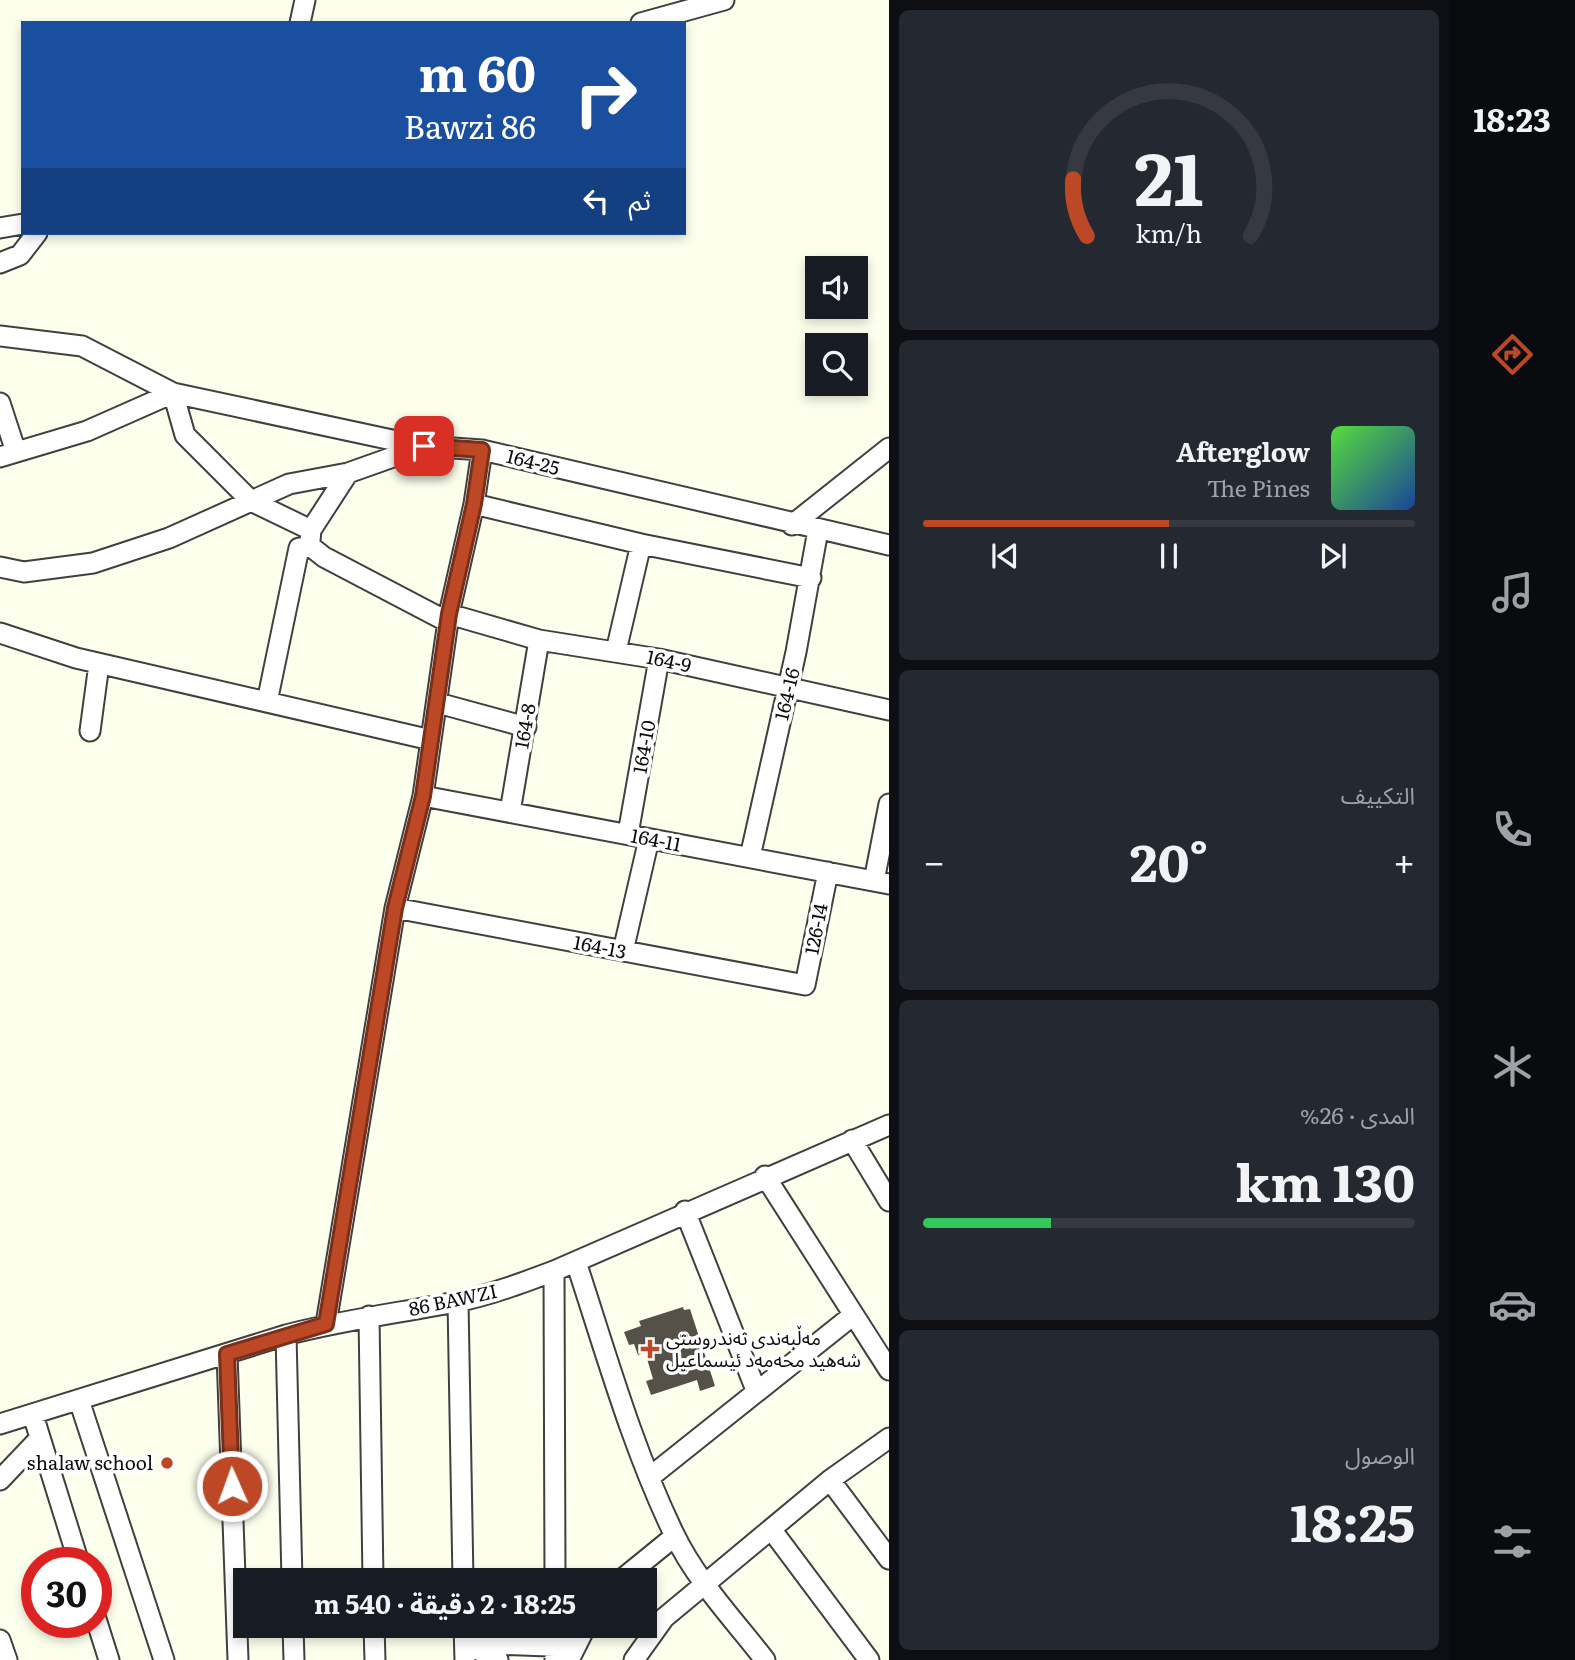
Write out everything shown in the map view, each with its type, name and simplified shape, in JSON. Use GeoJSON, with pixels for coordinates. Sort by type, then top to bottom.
{"type":"FeatureCollection","features":[{"type":"Feature","properties":{"kind":"street"},"geometry":{"type":"LineString","coordinates":[[300,21],[304,0]]}},
{"type":"Feature","properties":{"kind":"street"},"geometry":{"type":"LineString","coordinates":[[648,21],[724,0]]}},
{"type":"Feature","properties":{"kind":"street"},"geometry":{"type":"LineString","coordinates":[[0,228],[21,224]]}},
{"type":"Feature","properties":{"kind":"street"},"geometry":{"type":"LineString","coordinates":[[0,263],[20,254],[35,235]]}},
{"type":"Feature","properties":{"kind":"street"},"geometry":{"type":"LineString","coordinates":[[0,336],[82,346],[173,393],[424,446]]}},
{"type":"Feature","properties":{"kind":"street"},"geometry":{"type":"LineString","coordinates":[[0,403],[8,455],[87,431],[173,393]]}},
{"type":"Feature","properties":{"kind":"street","name":"164-9"},"geometry":{"type":"LineString","coordinates":[[173,393],[185,435],[251,501],[311,538],[324,557],[449,618],[539,640],[659,659],[889,710]]}},
{"type":"Feature","properties":{"kind":"street","name":"164-25"},"geometry":{"type":"LineString","coordinates":[[0,566],[24,572],[93,563],[169,538],[289,484],[348,473],[424,446],[482,450],[889,545]]}},
{"type":"Feature","properties":{"kind":"street"},"geometry":{"type":"LineString","coordinates":[[792,524],[889,448]]}},
{"type":"Feature","properties":{"kind":"street"},"geometry":{"type":"LineString","coordinates":[[326,1324],[395,908],[423,796],[449,618],[474,504],[482,450]]}},
{"type":"Feature","properties":{"kind":"street"},"geometry":{"type":"LineString","coordinates":[[267,702],[299,548],[311,538],[348,473]]}},
{"type":"Feature","properties":{"kind":"street"},"geometry":{"type":"LineString","coordinates":[[474,504],[641,544],[811,579]]}},
{"type":"Feature","properties":{"kind":"street","name":"164-16"},"geometry":{"type":"LineString","coordinates":[[750,857],[811,579],[818,530]]}},
{"type":"Feature","properties":{"kind":"street"},"geometry":{"type":"LineString","coordinates":[[616,651],[641,544]]}},
{"type":"Feature","properties":{"kind":"street"},"geometry":{"type":"LineString","coordinates":[[0,633],[52,652],[99,664],[430,740]]}},
{"type":"Feature","properties":{"kind":"street","name":"164-8"},"geometry":{"type":"LineString","coordinates":[[510,812],[539,640]]}},
{"type":"Feature","properties":{"kind":"street","name":"164-10"},"geometry":{"type":"LineString","coordinates":[[628,834],[659,659]]}},
{"type":"Feature","properties":{"kind":"street"},"geometry":{"type":"LineString","coordinates":[[90,731],[99,664]]}},
{"type":"Feature","properties":{"kind":"street"},"geometry":{"type":"LineString","coordinates":[[438,703],[526,727]]}},
{"type":"Feature","properties":{"kind":"street","name":"164-11"},"geometry":{"type":"LineString","coordinates":[[423,796],[882,882]]}},
{"type":"Feature","properties":{"kind":"street"},"geometry":{"type":"LineString","coordinates":[[882,882],[889,804]]}},
{"type":"Feature","properties":{"kind":"street"},"geometry":{"type":"LineString","coordinates":[[623,951],[649,839]]}},
{"type":"Feature","properties":{"kind":"street","name":"126-14"},"geometry":{"type":"LineString","coordinates":[[805,985],[828,872]]}},
{"type":"Feature","properties":{"kind":"street","name":"164-13"},"geometry":{"type":"LineString","coordinates":[[395,908],[805,985]]}},
{"type":"Feature","properties":{"kind":"street","name":"86 BAWZI"},"geometry":{"type":"LineString","coordinates":[[0,1424],[286,1335],[326,1324],[458,1301],[554,1271],[765,1176],[889,1125]]}},
{"type":"Feature","properties":{"kind":"street"},"geometry":{"type":"LineString","coordinates":[[852,1140],[889,1201]]}},
{"type":"Feature","properties":{"kind":"street"},"geometry":{"type":"LineString","coordinates":[[765,1176],[889,1370]]}},
{"type":"Feature","properties":{"kind":"street"},"geometry":{"type":"LineString","coordinates":[[685,1211],[756,1390]]}},
{"type":"Feature","properties":{"kind":"street"},"geometry":{"type":"LineString","coordinates":[[576,1262],[626,1415],[674,1536],[706,1584],[765,1660]]}},
{"type":"Feature","properties":{"kind":"street"},"geometry":{"type":"LineString","coordinates":[[554,1271],[555,1568]]}},
{"type":"Feature","properties":{"kind":"street"},"geometry":{"type":"LineString","coordinates":[[458,1301],[463,1568]]}},
{"type":"Feature","properties":{"kind":"street"},"geometry":{"type":"LineString","coordinates":[[369,1316],[373,1568]]}},
{"type":"Feature","properties":{"kind":"street"},"geometry":{"type":"LineString","coordinates":[[650,1477],[852,1316]]}},
{"type":"Feature","properties":{"kind":"street"},"geometry":{"type":"LineString","coordinates":[[286,1335],[292,1568]]}},
{"type":"Feature","properties":{"kind":"street"},"geometry":{"type":"LineString","coordinates":[[227,1354],[239,1568]]}},
{"type":"Feature","properties":{"kind":"street"},"geometry":{"type":"LineString","coordinates":[[79,1400],[164,1660]]}},
{"type":"Feature","properties":{"kind":"street"},"geometry":{"type":"LineString","coordinates":[[33,1415],[74,1547]]}},
{"type":"Feature","properties":{"kind":"street"},"geometry":{"type":"LineString","coordinates":[[0,1480],[40,1438]]}},
{"type":"Feature","properties":{"kind":"street"},"geometry":{"type":"LineString","coordinates":[[641,1657],[664,1618],[830,1480],[889,1438]]}},
{"type":"Feature","properties":{"kind":"street"},"geometry":{"type":"LineString","coordinates":[[830,1480],[889,1559]]}},
{"type":"Feature","properties":{"kind":"street"},"geometry":{"type":"LineString","coordinates":[[771,1529],[869,1660]]}},
{"type":"Feature","properties":{"kind":"street"},"geometry":{"type":"LineString","coordinates":[[635,1568],[674,1536]]}},
{"type":"Feature","properties":{"kind":"street"},"geometry":{"type":"LineString","coordinates":[[102,1638],[109,1660]]}},
{"type":"Feature","properties":{"kind":"street"},"geometry":{"type":"LineString","coordinates":[[238,1660],[239,1638]]}},
{"type":"Feature","properties":{"kind":"street"},"geometry":{"type":"LineString","coordinates":[[293,1638],[294,1660]]}},
{"type":"Feature","properties":{"kind":"street"},"geometry":{"type":"LineString","coordinates":[[374,1638],[375,1660]]}},
{"type":"Feature","properties":{"kind":"street"},"geometry":{"type":"LineString","coordinates":[[0,1640],[7,1660]]}},
{"type":"Feature","properties":{"kind":"street"},"geometry":{"type":"LineString","coordinates":[[465,1643],[555,1644],[572,1653]]}},
{"type":"Feature","properties":{"kind":"street"},"geometry":{"type":"LineString","coordinates":[[465,1643],[498,1660]]}},
{"type":"Feature","properties":{"kind":"building","name":"مەڵبەندی تەندروستی شەهید محەمەد ئیسماعیل"},"geometry":{"type":"Polygon","coordinates":[[[683,1307],[684,1310],[690,1309],[715,1386],[700,1391],[697,1380],[651,1395],[646,1381],[653,1379],[645,1352],[638,1355],[634,1344],[629,1345],[624,1332],[641,1326],[639,1321],[683,1307]]]}},
{"type":"Feature","properties":{"kind":"place","name":"مەڵبەندی تەندروستی شەهید محەمەد ئیسماعیل"},"geometry":{"type":"Point","coordinates":[650,1349]}},
{"type":"Feature","properties":{"kind":"place","name":"shalaw school"},"geometry":{"type":"Point","coordinates":[167,1463]}},
{"type":"Feature","properties":{"kind":"route"},"geometry":{"type":"LineString","coordinates":[[232,1486],[227,1354],[326,1324],[395,908],[423,796],[449,614],[474,504],[482,450],[424,446]]}}]}
